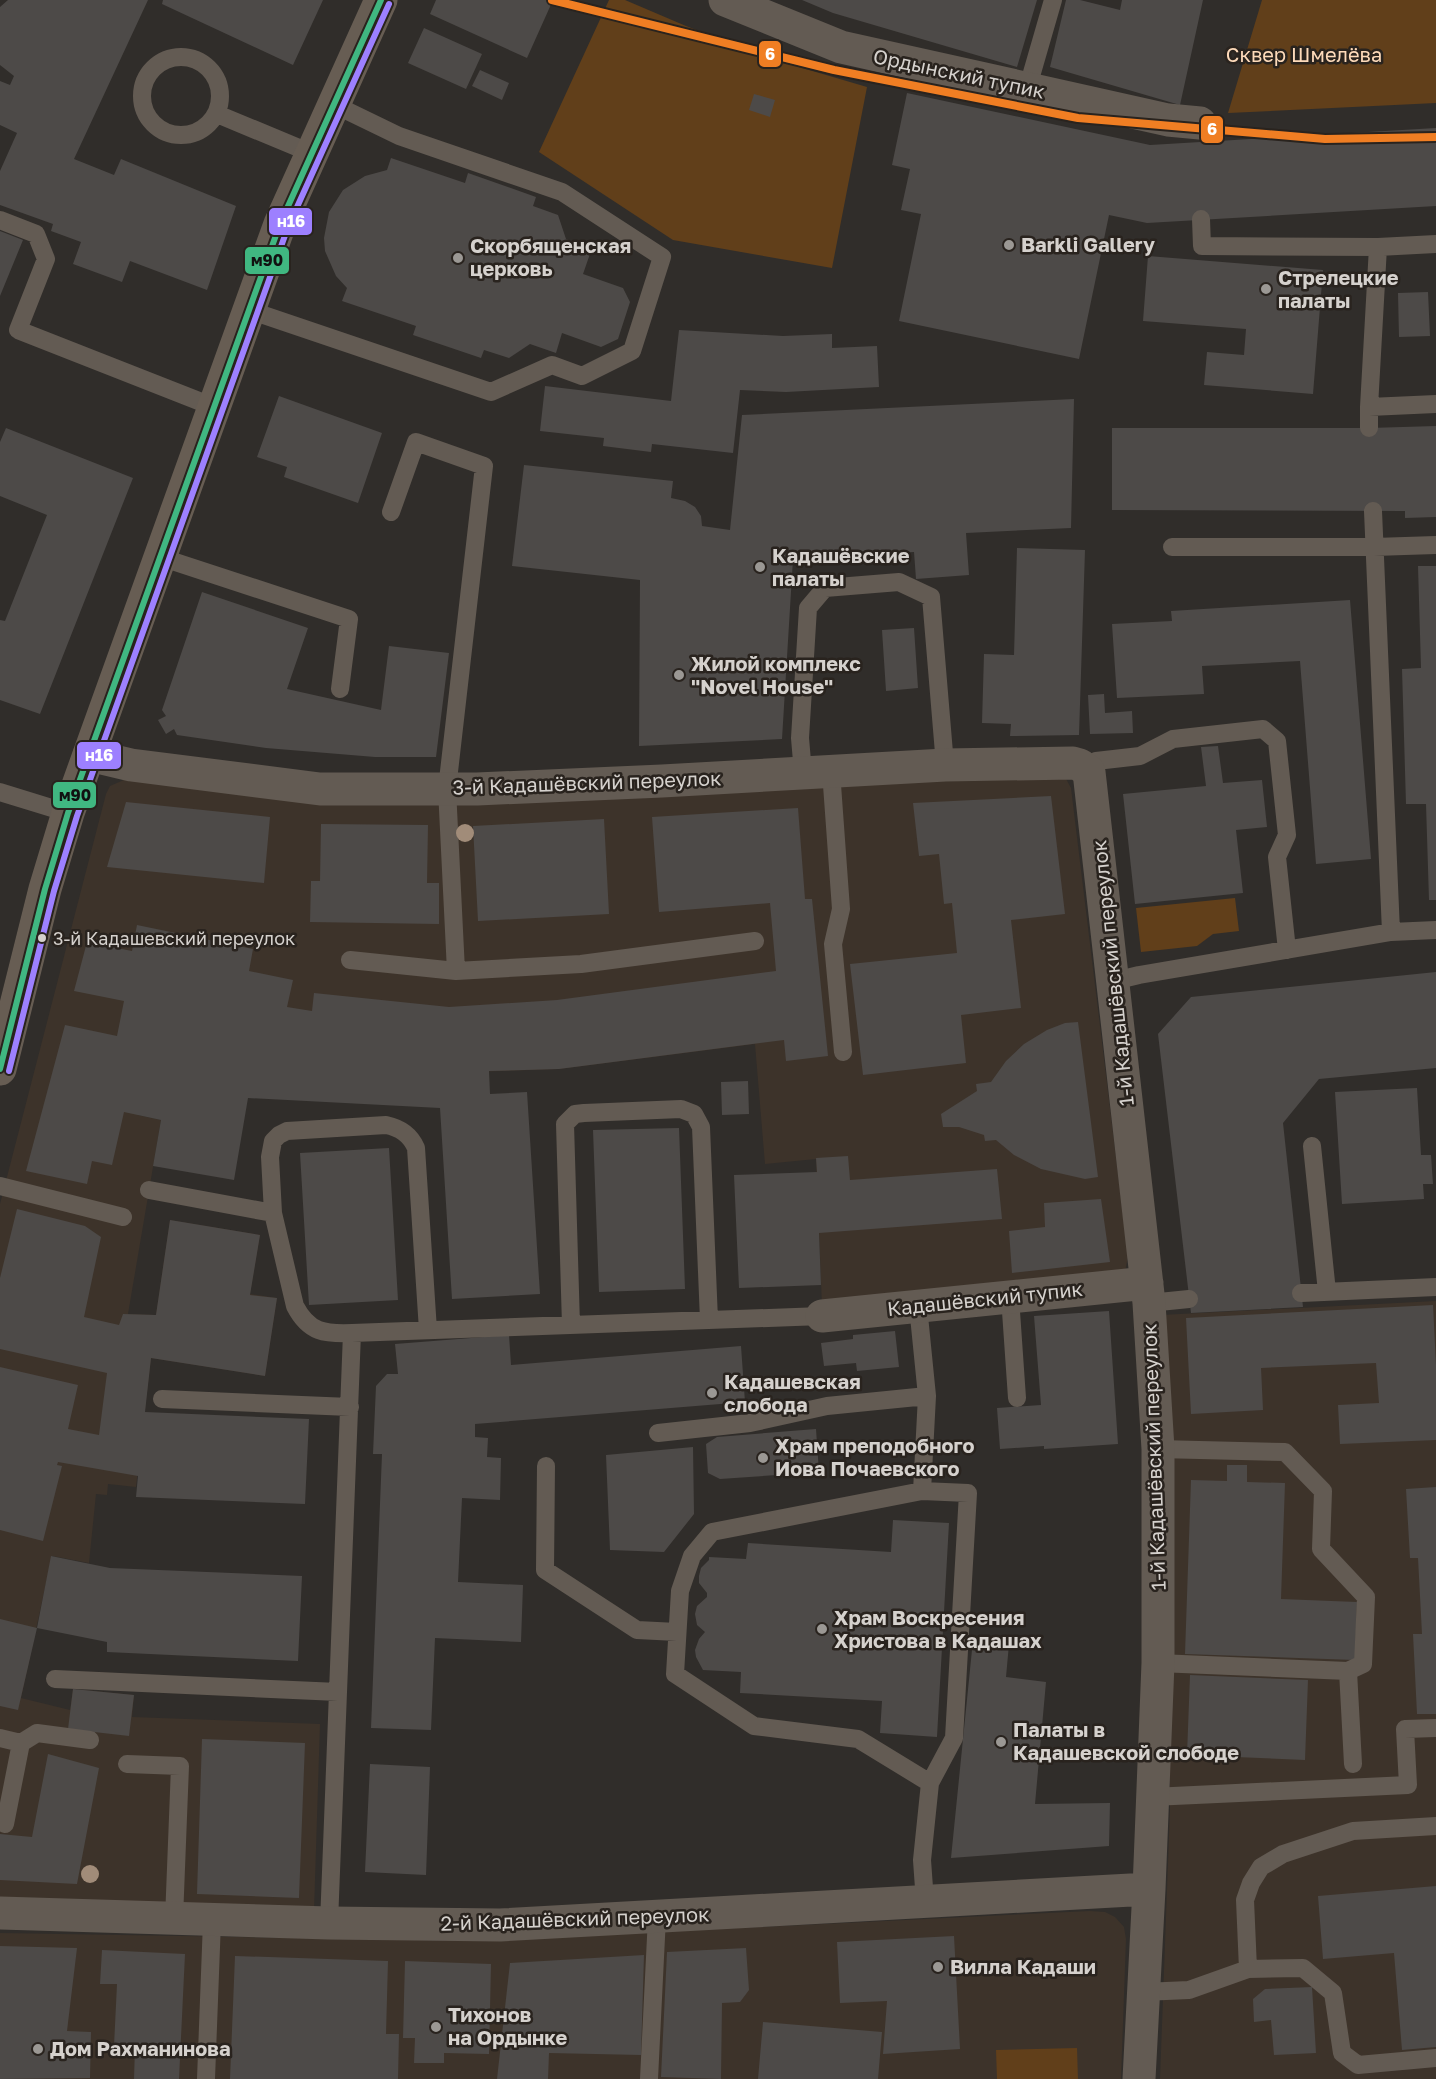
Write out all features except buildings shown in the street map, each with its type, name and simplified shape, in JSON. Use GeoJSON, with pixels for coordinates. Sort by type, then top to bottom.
{"type":"FeatureCollection","features":[{"type":"Feature","properties":{"kind":"main road"},"geometry":{"type":"LineString","coordinates":[[0,1068],[45,888],[89,754],[280,224],[381,0]]}},
{"type":"Feature","properties":{"kind":"street","name":"Ордынский тупик"},"geometry":{"type":"LineString","coordinates":[[725,0],[841,47],[1168,120],[1199,132]]}},
{"type":"Feature","properties":{"kind":"street","name":"3-й Кадашёвский переулок"},"geometry":{"type":"LineString","coordinates":[[89,754],[131,765],[320,789],[447,789],[638,782],[945,765],[1073,763],[1086,768]]}},
{"type":"Feature","properties":{"kind":"street","name":"1-й Кадашёвский переулок"},"geometry":{"type":"LineString","coordinates":[[1086,768],[1091,777],[1148,1293],[1158,1449],[1158,1664],[1149,1889],[1138,2079]]}},
{"type":"Feature","properties":{"kind":"street","name":"Кадашёвский тупик"},"geometry":{"type":"LineString","coordinates":[[822,1316],[1010,1297],[1148,1293]]}},
{"type":"Feature","properties":{"kind":"street","name":"2-й Кадашёвский переулок"},"geometry":{"type":"LineString","coordinates":[[0,1913],[212,1921],[500,1925],[1149,1889]]}},
{"type":"Feature","properties":{"kind":"lane"},"geometry":{"type":"LineString","coordinates":[[1027,90],[1053,0]]}},
{"type":"Feature","properties":{"kind":"lane"},"geometry":{"type":"LineString","coordinates":[[184,57],[199,61],[211,70],[219,84],[221,99],[217,114],[207,127],[194,134],[178,136],[164,132],[152,122],[144,109],[142,93],[146,78],[156,66],[169,59],[184,57]]}},
{"type":"Feature","properties":{"kind":"lane"},"geometry":{"type":"LineString","coordinates":[[249,310],[491,392],[552,365],[582,376],[632,351],[662,257],[562,192],[399,136],[333,104]]}},
{"type":"Feature","properties":{"kind":"lane"},"geometry":{"type":"LineString","coordinates":[[217,114],[311,153]]}},
{"type":"Feature","properties":{"kind":"lane"},"geometry":{"type":"LineString","coordinates":[[1201,219],[1202,246],[1436,244]]}},
{"type":"Feature","properties":{"kind":"lane"},"geometry":{"type":"LineString","coordinates":[[0,220],[36,234],[46,259],[18,330],[214,406]]}},
{"type":"Feature","properties":{"kind":"lane"},"geometry":{"type":"LineString","coordinates":[[1370,428],[1368,407],[1378,246]]}},
{"type":"Feature","properties":{"kind":"lane"},"geometry":{"type":"LineString","coordinates":[[1368,407],[1436,404]]}},
{"type":"Feature","properties":{"kind":"lane"},"geometry":{"type":"LineString","coordinates":[[391,512],[416,442],[484,466],[447,789],[456,971]]}},
{"type":"Feature","properties":{"kind":"lane"},"geometry":{"type":"LineString","coordinates":[[1373,511],[1391,932]]}},
{"type":"Feature","properties":{"kind":"lane"},"geometry":{"type":"LineString","coordinates":[[1172,547],[1436,545]]}},
{"type":"Feature","properties":{"kind":"lane"},"geometry":{"type":"LineString","coordinates":[[160,556],[349,620],[340,689]]}},
{"type":"Feature","properties":{"kind":"lane"},"geometry":{"type":"LineString","coordinates":[[843,1052],[833,944],[841,909],[817,772],[801,738],[808,608],[825,588],[899,582],[931,597],[945,765]]}},
{"type":"Feature","properties":{"kind":"lane"},"geometry":{"type":"LineString","coordinates":[[1086,768],[1096,761],[1140,756],[1173,739],[1263,729],[1277,741],[1287,835],[1277,857],[1287,950]]}},
{"type":"Feature","properties":{"kind":"lane"},"geometry":{"type":"LineString","coordinates":[[0,792],[68,813]]}},
{"type":"Feature","properties":{"kind":"lane"},"geometry":{"type":"LineString","coordinates":[[1114,981],[1391,932],[1436,930]]}},
{"type":"Feature","properties":{"kind":"lane"},"geometry":{"type":"LineString","coordinates":[[350,960],[456,971],[581,964],[755,941]]}},
{"type":"Feature","properties":{"kind":"lane"},"geometry":{"type":"LineString","coordinates":[[571,1325],[565,1124],[574,1114],[649,1110],[681,1109],[689,1111],[699,1120],[709,1320]]}},
{"type":"Feature","properties":{"kind":"lane"},"geometry":{"type":"LineString","coordinates":[[428,1330],[416,1148],[406,1133],[386,1125],[287,1131],[279,1135],[270,1149],[273,1213],[295,1306],[309,1326],[320,1331],[332,1334],[822,1316]]}},
{"type":"Feature","properties":{"kind":"lane"},"geometry":{"type":"LineString","coordinates":[[1312,1146],[1327,1292]]}},
{"type":"Feature","properties":{"kind":"lane"},"geometry":{"type":"LineString","coordinates":[[0,1186],[123,1217]]}},
{"type":"Feature","properties":{"kind":"lane"},"geometry":{"type":"LineString","coordinates":[[149,1190],[273,1213]]}},
{"type":"Feature","properties":{"kind":"lane"},"geometry":{"type":"LineString","coordinates":[[1301,1293],[1436,1287]]}},
{"type":"Feature","properties":{"kind":"lane"},"geometry":{"type":"LineString","coordinates":[[1148,1293],[1189,1299]]}},
{"type":"Feature","properties":{"kind":"lane"},"geometry":{"type":"LineString","coordinates":[[1010,1297],[1017,1398]]}},
{"type":"Feature","properties":{"kind":"lane"},"geometry":{"type":"LineString","coordinates":[[918,1306],[927,1396],[922,1491]]}},
{"type":"Feature","properties":{"kind":"lane"},"geometry":{"type":"LineString","coordinates":[[329,1923],[352,1333]]}},
{"type":"Feature","properties":{"kind":"lane"},"geometry":{"type":"LineString","coordinates":[[658,1433],[750,1423],[826,1406],[927,1396]]}},
{"type":"Feature","properties":{"kind":"lane"},"geometry":{"type":"LineString","coordinates":[[162,1399],[350,1407]]}},
{"type":"Feature","properties":{"kind":"lane"},"geometry":{"type":"LineString","coordinates":[[1158,1449],[1285,1452],[1323,1491],[1321,1549],[1366,1598],[1363,1664],[1348,1671],[1158,1664]]}},
{"type":"Feature","properties":{"kind":"lane"},"geometry":{"type":"LineString","coordinates":[[546,1466],[545,1570],[637,1630],[677,1632]]}},
{"type":"Feature","properties":{"kind":"lane"},"geometry":{"type":"LineString","coordinates":[[925,1902],[922,1860],[930,1783],[954,1738],[968,1493],[922,1491],[712,1532],[692,1556],[680,1591],[675,1674],[754,1725],[858,1739],[930,1783]]}},
{"type":"Feature","properties":{"kind":"lane"},"geometry":{"type":"LineString","coordinates":[[1348,1671],[1353,1764]]}},
{"type":"Feature","properties":{"kind":"lane"},"geometry":{"type":"LineString","coordinates":[[55,1679],[338,1692]]}},
{"type":"Feature","properties":{"kind":"lane"},"geometry":{"type":"LineString","coordinates":[[1152,1797],[1408,1785],[1405,1730],[1436,1728]]}},
{"type":"Feature","properties":{"kind":"lane"},"geometry":{"type":"LineString","coordinates":[[0,1738],[21,1743],[37,1733],[90,1740]]}},
{"type":"Feature","properties":{"kind":"lane"},"geometry":{"type":"LineString","coordinates":[[5,1824],[21,1743]]}},
{"type":"Feature","properties":{"kind":"lane"},"geometry":{"type":"LineString","coordinates":[[127,1764],[180,1766],[174,1919]]}},
{"type":"Feature","properties":{"kind":"lane"},"geometry":{"type":"LineString","coordinates":[[1248,1969],[1245,1900],[1251,1883],[1261,1867],[1282,1854],[1353,1831],[1436,1826]]}},
{"type":"Feature","properties":{"kind":"lane"},"geometry":{"type":"LineString","coordinates":[[649,2079],[657,1917]]}},
{"type":"Feature","properties":{"kind":"lane"},"geometry":{"type":"LineString","coordinates":[[206,2079],[212,1921]]}},
{"type":"Feature","properties":{"kind":"lane"},"geometry":{"type":"LineString","coordinates":[[1143,1992],[1189,1990],[1248,1969],[1303,1968],[1334,1993],[1342,2053],[1358,2065],[1436,2058]]}},
{"type":"Feature","properties":{"kind":"shaded area"},"geometry":{"type":"Polygon","coordinates":[[[1053,773],[1065,777],[1071,788],[1128,1256],[1125,1272],[822,1306],[816,1159],[765,1164],[755,1044],[559,1069],[443,1073],[308,1060],[138,1115],[161,1120],[128,1314],[156,1315],[170,1220],[260,1235],[250,1294],[277,1298],[265,1376],[151,1358],[136,1487],[108,1484],[107,1495],[96,1494],[89,1563],[52,1556],[21,1698],[70,1710],[73,1689],[134,1695],[132,1717],[320,1724],[314,1911],[0,1902],[0,1204],[106,794],[110,786],[126,779],[1053,773]]]}},
{"type":"Feature","properties":{"kind":"shaded area"},"geometry":{"type":"Polygon","coordinates":[[[1436,1301],[1436,2079],[1160,2079],[1170,1809],[1169,1471],[1161,1315],[1436,1301]]]}},
{"type":"Feature","properties":{"kind":"shaded area"},"geometry":{"type":"Polygon","coordinates":[[[1105,1912],[1115,1917],[1124,1927],[1126,1939],[1121,2079],[0,2079],[0,1933],[471,1941],[1105,1912]]]}},
{"type":"Feature","properties":{"kind":"green space"},"geometry":{"type":"Polygon","coordinates":[[[609,0],[625,0],[775,60],[867,87],[832,268],[673,240],[539,152],[609,0]]]}},
{"type":"Feature","properties":{"kind":"green space","name":"Сквер Шмелёва"},"geometry":{"type":"Polygon","coordinates":[[[1262,0],[1436,0],[1436,103],[1228,113],[1262,0]]]}},
{"type":"Feature","properties":{"kind":"green space"},"geometry":{"type":"Polygon","coordinates":[[[1235,898],[1239,931],[1213,934],[1197,946],[1141,952],[1136,908],[1235,898]]]}},
{"type":"Feature","properties":{"kind":"green space"},"geometry":{"type":"Polygon","coordinates":[[[1077,2048],[1078,2079],[997,2079],[996,2050],[1077,2048]]]}},
{"type":"Feature","properties":{"kind":"transit line","name":"м90"},"geometry":{"type":"LineString","coordinates":[[0,1069],[45,889],[68,813],[280,224],[381,0]]}},
{"type":"Feature","properties":{"kind":"transit line","name":"6"},"geometry":{"type":"LineString","coordinates":[[552,0],[834,70],[1078,118],[1325,139],[1436,137]]}},
{"type":"Feature","properties":{"kind":"transit line","name":"н16"},"geometry":{"type":"LineString","coordinates":[[9,1071],[54,891],[77,816],[288,227],[389,4]]}},
{"type":"Feature","properties":{"kind":"place","name":"Barkli Gallery"},"geometry":{"type":"Point","coordinates":[1009,245]}},
{"type":"Feature","properties":{"kind":"place","name":"Скорбященская церковь"},"geometry":{"type":"Point","coordinates":[458,258]}},
{"type":"Feature","properties":{"kind":"place","name":"Стрелецкие палаты"},"geometry":{"type":"Point","coordinates":[1266,289]}},
{"type":"Feature","properties":{"kind":"place","name":"Кадашёвские палаты"},"geometry":{"type":"Point","coordinates":[760,567]}},
{"type":"Feature","properties":{"kind":"place","name":"Жилой комплекс \"Novel House\""},"geometry":{"type":"Point","coordinates":[679,675]}},
{"type":"Feature","properties":{"kind":"place","name":"3-й Кадашевский переулок"},"geometry":{"type":"Point","coordinates":[42,938]}},
{"type":"Feature","properties":{"kind":"place","name":"Кадашевская слобода"},"geometry":{"type":"Point","coordinates":[712,1393]}},
{"type":"Feature","properties":{"kind":"place","name":"Храм преподобного Иова Почаевского"},"geometry":{"type":"Point","coordinates":[763,1458]}},
{"type":"Feature","properties":{"kind":"place","name":"Храм Воскресения Христова в Кадашах"},"geometry":{"type":"Point","coordinates":[822,1629]}},
{"type":"Feature","properties":{"kind":"place","name":"Палаты в Кадашевской слободе"},"geometry":{"type":"Point","coordinates":[1001,1742]}},
{"type":"Feature","properties":{"kind":"place","name":"Вилла Кадаши"},"geometry":{"type":"Point","coordinates":[938,1967]}},
{"type":"Feature","properties":{"kind":"place","name":"Тихонов на Ордынке"},"geometry":{"type":"Point","coordinates":[436,2027]}},
{"type":"Feature","properties":{"kind":"place","name":"Дом Рахманинова"},"geometry":{"type":"Point","coordinates":[38,2049]}}]}
